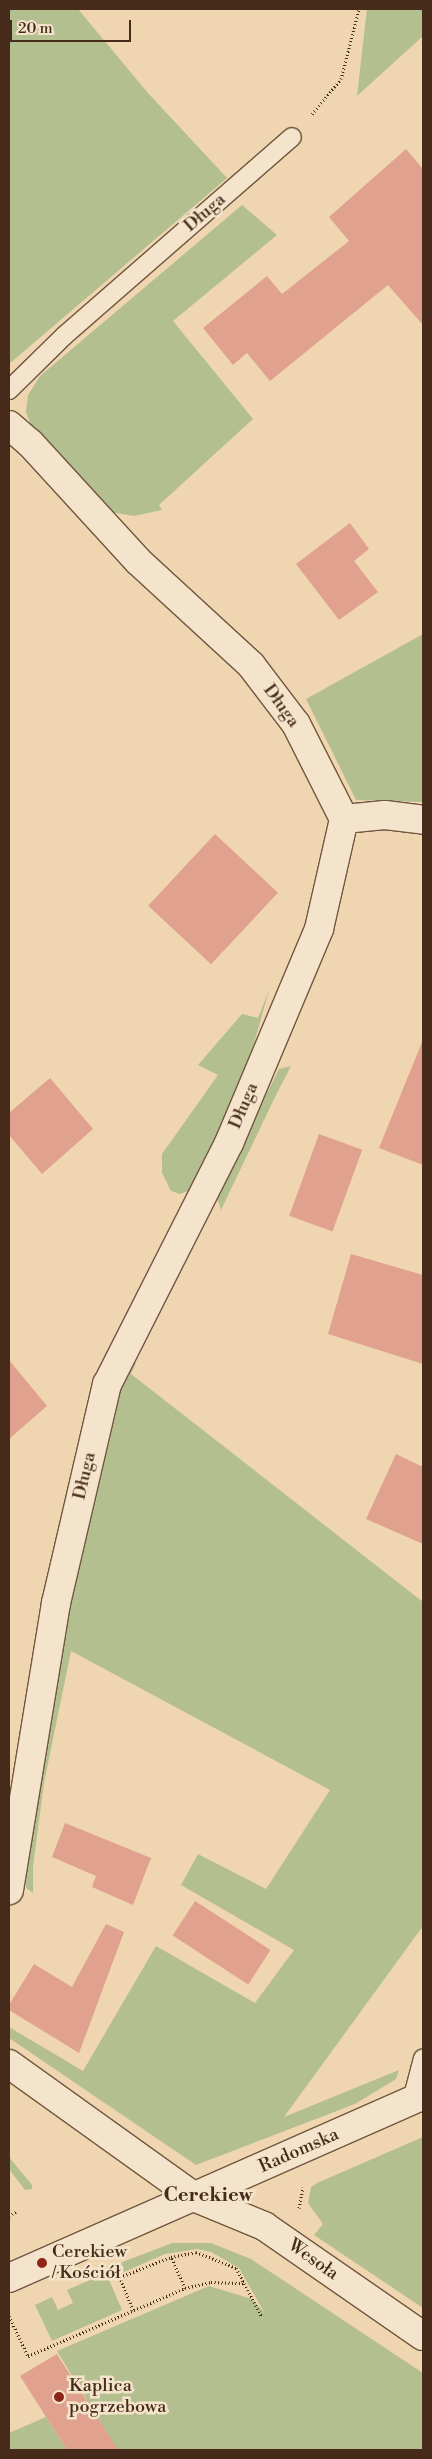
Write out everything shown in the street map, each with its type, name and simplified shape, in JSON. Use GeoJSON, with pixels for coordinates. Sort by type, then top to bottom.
{"type":"FeatureCollection","features":[{"type":"Feature","properties":{"kind":"street","name":"Długa"},"geometry":{"type":"LineString","coordinates":[[9,426],[30,444],[138,561],[251,665],[296,724],[344,819],[319,929],[240,1116],[107,1384],[56,1603],[9,1890]]}},
{"type":"Feature","properties":{"kind":"street"},"geometry":{"type":"LineString","coordinates":[[344,819],[385,815],[423,820]]}},
{"type":"Feature","properties":{"kind":"street","name":"Wesoła"},"geometry":{"type":"LineString","coordinates":[[9,2064],[196,2198],[243,2215],[291,2244],[423,2336]]}},
{"type":"Feature","properties":{"kind":"street","name":"Radomska"},"geometry":{"type":"LineString","coordinates":[[9,2278],[196,2198],[418,2098]]}},
{"type":"Feature","properties":{"kind":"lane","name":"Długa"},"geometry":{"type":"LineString","coordinates":[[9,390],[65,335],[292,137]]}},
{"type":"Feature","properties":{"kind":"lane"},"geometry":{"type":"LineString","coordinates":[[418,2098],[423,2058]]}},
{"type":"Feature","properties":{"kind":"path"},"geometry":{"type":"LineString","coordinates":[[292,137],[341,79],[358,9]]}},
{"type":"Feature","properties":{"kind":"path"},"geometry":{"type":"LineString","coordinates":[[291,2244],[309,2222],[299,2206],[302,2188],[307,2183]]}},
{"type":"Feature","properties":{"kind":"path"},"geometry":{"type":"LineString","coordinates":[[9,2216],[17,2211]]}},
{"type":"Feature","properties":{"kind":"path"},"geometry":{"type":"LineString","coordinates":[[134,2310],[120,2278],[171,2257],[196,2252],[236,2268],[262,2317]]}},
{"type":"Feature","properties":{"kind":"path"},"geometry":{"type":"LineString","coordinates":[[171,2257],[185,2288]]}},
{"type":"Feature","properties":{"kind":"path"},"geometry":{"type":"LineString","coordinates":[[9,2316],[28,2356],[185,2288],[211,2282],[244,2284]]}},
{"type":"Feature","properties":{"kind":"green space"},"geometry":{"type":"Polygon","coordinates":[[[9,9],[78,9],[148,93],[227,178],[9,364],[9,9]]]}},
{"type":"Feature","properties":{"kind":"green space"},"geometry":{"type":"Polygon","coordinates":[[[367,9],[423,9],[423,36],[357,96],[367,9]]]}},
{"type":"Feature","properties":{"kind":"green space"},"geometry":{"type":"Polygon","coordinates":[[[242,205],[277,235],[173,321],[253,419],[159,505],[162,510],[134,516],[104,511],[34,433],[26,412],[28,395],[40,376],[242,205]]]}},
{"type":"Feature","properties":{"kind":"green space"},"geometry":{"type":"Polygon","coordinates":[[[423,634],[423,802],[356,800],[306,699],[423,634]]]}},
{"type":"Feature","properties":{"kind":"green space"},"geometry":{"type":"Polygon","coordinates":[[[269,990],[243,1083],[193,1189],[180,1194],[171,1191],[162,1173],[162,1154],[218,1075],[198,1065],[242,1014],[258,1018],[269,990]]]}},
{"type":"Feature","properties":{"kind":"green space"},"geometry":{"type":"Polygon","coordinates":[[[291,1066],[221,1210],[216,1195],[279,1069],[291,1066]]]}},
{"type":"Feature","properties":{"kind":"green space"},"geometry":{"type":"Polygon","coordinates":[[[127,1361],[136,1363],[131,1374],[423,1602],[423,1926],[284,2117],[399,2070],[396,2079],[355,2104],[196,2165],[9,2038],[9,2027],[83,2071],[156,1946],[255,2003],[294,1950],[181,1885],[198,1854],[266,1889],[330,1790],[71,1651],[44,1783],[33,1866],[33,1893],[26,1888],[25,1864],[92,1481],[127,1361]]]}},
{"type":"Feature","properties":{"kind":"green space"},"geometry":{"type":"Polygon","coordinates":[[[423,2137],[423,2308],[314,2235],[323,2224],[308,2203],[311,2187],[317,2183],[423,2137]]]}},
{"type":"Feature","properties":{"kind":"green space"},"geometry":{"type":"Polygon","coordinates":[[[9,2157],[32,2185],[32,2189],[25,2190],[9,2169],[9,2157]]]}},
{"type":"Feature","properties":{"kind":"green space"},"geometry":{"type":"Polygon","coordinates":[[[172,2243],[211,2243],[251,2259],[423,2373],[423,2450],[117,2450],[57,2351],[209,2286],[252,2299],[264,2312],[239,2268],[211,2252],[197,2249],[165,2254],[124,2272],[120,2263],[172,2243]]]}},
{"type":"Feature","properties":{"kind":"green space"},"geometry":{"type":"Polygon","coordinates":[[[106,2273],[122,2310],[52,2341],[35,2305],[52,2297],[58,2310],[73,2303],[67,2290],[106,2273]]]}},
{"type":"Feature","properties":{"kind":"green space"},"geometry":{"type":"Polygon","coordinates":[[[46,2417],[67,2450],[9,2450],[9,2433],[46,2417]]]}},
{"type":"Feature","properties":{"kind":"building"},"geometry":{"type":"Polygon","coordinates":[[[406,149],[423,169],[423,325],[388,285],[270,381],[247,353],[233,365],[203,328],[267,276],[282,294],[349,241],[329,217],[406,149]]]}},
{"type":"Feature","properties":{"kind":"building"},"geometry":{"type":"Polygon","coordinates":[[[350,523],[369,549],[354,561],[378,592],[339,620],[296,564],[350,523]]]}},
{"type":"Feature","properties":{"kind":"building"},"geometry":{"type":"Polygon","coordinates":[[[215,834],[278,893],[211,964],[148,906],[215,834]]]}},
{"type":"Feature","properties":{"kind":"building"},"geometry":{"type":"Polygon","coordinates":[[[423,1042],[423,1165],[379,1148],[423,1042]]]}},
{"type":"Feature","properties":{"kind":"building"},"geometry":{"type":"Polygon","coordinates":[[[50,1078],[93,1129],[42,1174],[9,1135],[9,1113],[50,1078]]]}},
{"type":"Feature","properties":{"kind":"building"},"geometry":{"type":"Polygon","coordinates":[[[319,1134],[362,1150],[332,1231],[289,1216],[319,1134]]]}},
{"type":"Feature","properties":{"kind":"building"},"geometry":{"type":"Polygon","coordinates":[[[351,1254],[423,1275],[423,1364],[328,1334],[351,1254]]]}},
{"type":"Feature","properties":{"kind":"building"},"geometry":{"type":"Polygon","coordinates":[[[9,1360],[47,1406],[9,1439],[9,1360]]]}},
{"type":"Feature","properties":{"kind":"building"},"geometry":{"type":"Polygon","coordinates":[[[396,1454],[423,1467],[423,1544],[366,1519],[396,1454]]]}},
{"type":"Feature","properties":{"kind":"building"},"geometry":{"type":"Polygon","coordinates":[[[65,1823],[151,1858],[133,1905],[92,1887],[96,1876],[52,1857],[65,1823]]]}},
{"type":"Feature","properties":{"kind":"building"},"geometry":{"type":"Polygon","coordinates":[[[195,1901],[270,1950],[248,1984],[173,1935],[195,1901]]]}},
{"type":"Feature","properties":{"kind":"building"},"geometry":{"type":"Polygon","coordinates":[[[106,1924],[124,1932],[79,2053],[9,2010],[9,2005],[34,1964],[72,1987],[106,1924]]]}},
{"type":"Feature","properties":{"kind":"building","name":"Kaplica pogrzebowa"},"geometry":{"type":"Polygon","coordinates":[[[57,2354],[118,2450],[67,2450],[20,2376],[57,2354]]]}},
{"type":"Feature","properties":{"kind":"place","name":"Cerekiew / Kościół"},"geometry":{"type":"Point","coordinates":[42,2263]}},
{"type":"Feature","properties":{"kind":"place","name":"Kaplica pogrzebowa"},"geometry":{"type":"Point","coordinates":[59,2397]}},
{"type":"Feature","properties":{"kind":"district","name":"Cerekiew"},"geometry":{"type":"Point","coordinates":[208,2195]}}]}
